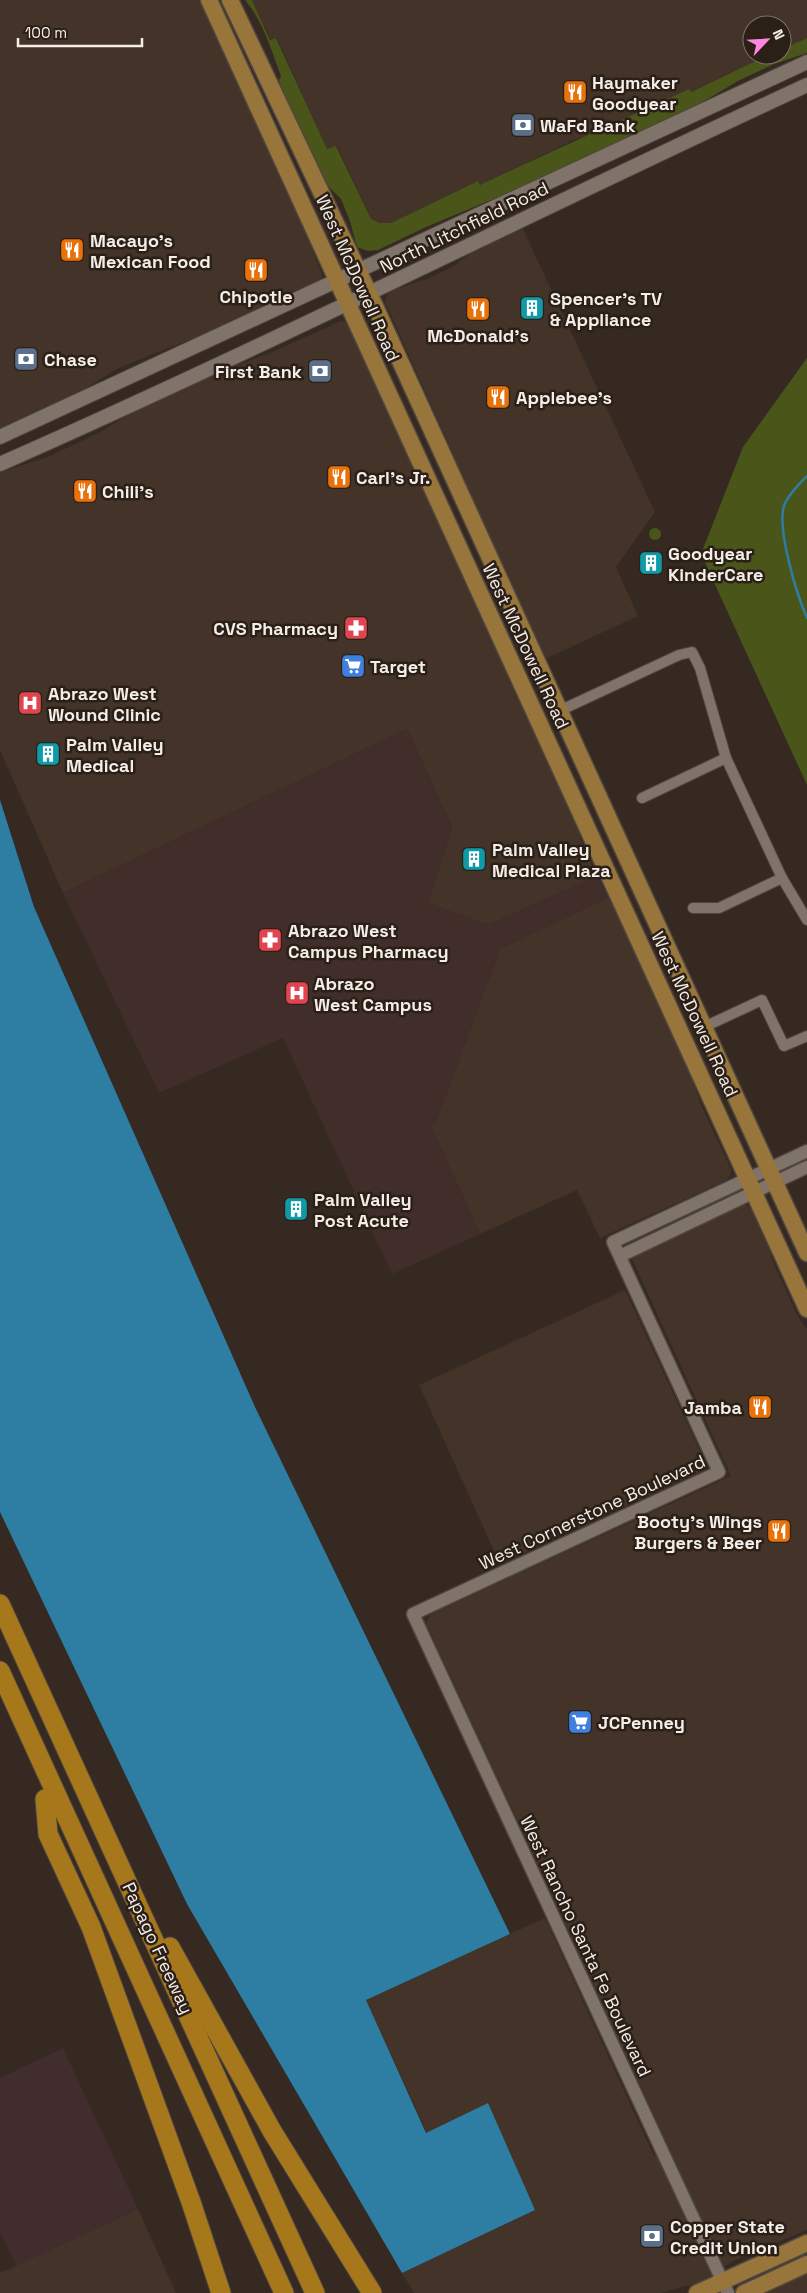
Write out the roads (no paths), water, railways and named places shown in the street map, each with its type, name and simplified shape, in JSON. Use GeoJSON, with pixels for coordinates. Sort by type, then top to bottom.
{"type":"FeatureCollection","features":[{"type":"Feature","properties":{"kind":"highway","name":"Papago Freeway"},"geometry":{"type":"LineString","coordinates":[[0,1604],[314,2293]]}},
{"type":"Feature","properties":{"kind":"highway"},"geometry":{"type":"LineString","coordinates":[[0,1671],[284,2293]]}},
{"type":"Feature","properties":{"kind":"highway"},"geometry":{"type":"LineString","coordinates":[[0,1700],[270,2293]]}},
{"type":"Feature","properties":{"kind":"highway"},"geometry":{"type":"LineString","coordinates":[[44,1799],[48,1834],[91,1927],[191,2202],[221,2293]]}},
{"type":"Feature","properties":{"kind":"highway"},"geometry":{"type":"LineString","coordinates":[[132,1893],[167,1943],[272,2132],[372,2293]]}},
{"type":"Feature","properties":{"kind":"main road","name":"West McDowell Road"},"geometry":{"type":"LineString","coordinates":[[209,0],[807,1309]]}},
{"type":"Feature","properties":{"kind":"main road","name":"West McDowell Road"},"geometry":{"type":"LineString","coordinates":[[230,0],[370,294],[807,1253]]}},
{"type":"Feature","properties":{"kind":"main road","name":"North Litchfield Road"},"geometry":{"type":"LineString","coordinates":[[0,437],[807,62]]}},
{"type":"Feature","properties":{"kind":"main road","name":"North Litchfield Road"},"geometry":{"type":"LineString","coordinates":[[0,464],[370,294],[807,85]]}},
{"type":"Feature","properties":{"kind":"main road"},"geometry":{"type":"LineString","coordinates":[[721,102],[729,121]]}},
{"type":"Feature","properties":{"kind":"main road"},"geometry":{"type":"LineString","coordinates":[[459,549],[481,538]]}},
{"type":"Feature","properties":{"kind":"main road"},"geometry":{"type":"LineString","coordinates":[[697,2293],[725,2287],[807,2243]]}},
{"type":"Feature","properties":{"kind":"main road"},"geometry":{"type":"LineString","coordinates":[[744,2293],[807,2264]]}},
{"type":"Feature","properties":{"kind":"street"},"geometry":{"type":"LineString","coordinates":[[559,711],[679,655],[692,652],[700,668],[726,758],[782,878],[807,920]]}},
{"type":"Feature","properties":{"kind":"street"},"geometry":{"type":"LineString","coordinates":[[642,798],[726,758]]}},
{"type":"Feature","properties":{"kind":"street"},"geometry":{"type":"LineString","coordinates":[[693,908],[719,908],[782,878]]}},
{"type":"Feature","properties":{"kind":"street"},"geometry":{"type":"LineString","coordinates":[[704,1027],[762,1000],[784,1046],[807,1036]]}},
{"type":"Feature","properties":{"kind":"street"},"geometry":{"type":"LineString","coordinates":[[620,1256],[755,1194],[772,1176],[807,1151]]}},
{"type":"Feature","properties":{"kind":"street"},"geometry":{"type":"LineString","coordinates":[[748,1178],[772,1176],[807,1167]]}},
{"type":"Feature","properties":{"kind":"street","name":"West Cornerstone Boulevard"},"geometry":{"type":"LineString","coordinates":[[413,1614],[719,1472],[613,1242],[748,1178]]}},
{"type":"Feature","properties":{"kind":"street","name":"West Rancho Santa Fe Boulevard"},"geometry":{"type":"LineString","coordinates":[[413,1614],[725,2287]]}},
{"type":"Feature","properties":{"kind":"water"},"geometry":{"type":"Polygon","coordinates":[[[0,800],[34,907],[255,1407],[510,1934],[366,2000],[426,2133],[488,2103],[535,2210],[402,2273],[187,1904],[0,1512],[0,800]]]}},
{"type":"Feature","properties":{"kind":"waterway"},"geometry":{"type":"LineString","coordinates":[[807,476],[787,499],[783,513],[785,543],[798,593],[807,618]]}},
{"type":"Feature","properties":{"kind":"place","name":"Haymaker Goodyear"},"geometry":{"type":"Point","coordinates":[575,92]}},
{"type":"Feature","properties":{"kind":"place","name":"WaFd Bank"},"geometry":{"type":"Point","coordinates":[523,125]}},
{"type":"Feature","properties":{"kind":"place","name":"Macayo's Mexican Food"},"geometry":{"type":"Point","coordinates":[72,250]}},
{"type":"Feature","properties":{"kind":"place","name":"Chipotle"},"geometry":{"type":"Point","coordinates":[256,270]}},
{"type":"Feature","properties":{"kind":"place","name":"Spencer's TV & Appliance"},"geometry":{"type":"Point","coordinates":[532,308]}},
{"type":"Feature","properties":{"kind":"place","name":"McDonald's"},"geometry":{"type":"Point","coordinates":[478,309]}},
{"type":"Feature","properties":{"kind":"place","name":"Chase"},"geometry":{"type":"Point","coordinates":[26,359]}},
{"type":"Feature","properties":{"kind":"place","name":"First Bank"},"geometry":{"type":"Point","coordinates":[320,371]}},
{"type":"Feature","properties":{"kind":"place","name":"Applebee's"},"geometry":{"type":"Point","coordinates":[498,397]}},
{"type":"Feature","properties":{"kind":"place","name":"Carl's Jr."},"geometry":{"type":"Point","coordinates":[339,477]}},
{"type":"Feature","properties":{"kind":"place","name":"Chili's"},"geometry":{"type":"Point","coordinates":[85,491]}},
{"type":"Feature","properties":{"kind":"place","name":"Goodyear KinderCare"},"geometry":{"type":"Point","coordinates":[651,563]}},
{"type":"Feature","properties":{"kind":"place","name":"CVS Pharmacy"},"geometry":{"type":"Point","coordinates":[356,628]}},
{"type":"Feature","properties":{"kind":"place","name":"Target"},"geometry":{"type":"Point","coordinates":[353,666]}},
{"type":"Feature","properties":{"kind":"place","name":"Abrazo West Wound Clinic"},"geometry":{"type":"Point","coordinates":[30,703]}},
{"type":"Feature","properties":{"kind":"place","name":"Palm Valley Medical"},"geometry":{"type":"Point","coordinates":[48,754]}},
{"type":"Feature","properties":{"kind":"place","name":"Palm Valley Medical Plaza"},"geometry":{"type":"Point","coordinates":[474,859]}},
{"type":"Feature","properties":{"kind":"place","name":"Abrazo West Campus Pharmacy"},"geometry":{"type":"Point","coordinates":[270,940]}},
{"type":"Feature","properties":{"kind":"place","name":"Abrazo West Campus"},"geometry":{"type":"Point","coordinates":[297,993]}},
{"type":"Feature","properties":{"kind":"place","name":"Palm Valley Post Acute"},"geometry":{"type":"Point","coordinates":[296,1209]}},
{"type":"Feature","properties":{"kind":"place","name":"Jamba"},"geometry":{"type":"Point","coordinates":[760,1407]}},
{"type":"Feature","properties":{"kind":"place","name":"Booty's Wings Burgers & Beer"},"geometry":{"type":"Point","coordinates":[779,1531]}},
{"type":"Feature","properties":{"kind":"place","name":"JCPenney"},"geometry":{"type":"Point","coordinates":[580,1722]}},
{"type":"Feature","properties":{"kind":"place","name":"Copper State Credit Union"},"geometry":{"type":"Point","coordinates":[652,2236]}}]}
